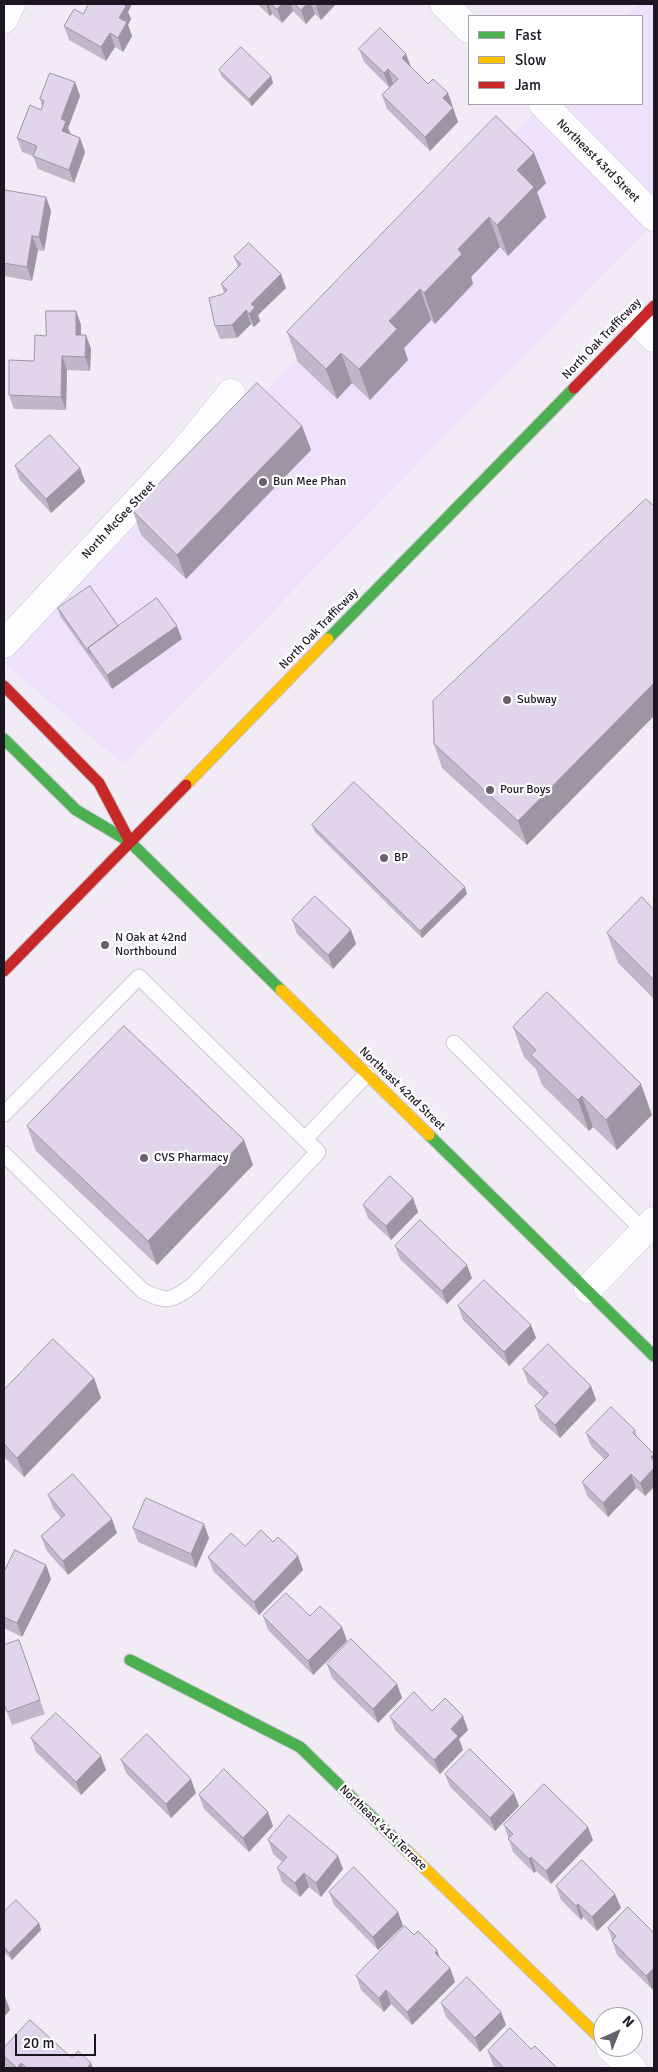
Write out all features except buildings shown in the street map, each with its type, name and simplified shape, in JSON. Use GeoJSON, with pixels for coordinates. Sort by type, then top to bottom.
{"type":"FeatureCollection","features":[{"type":"Feature","properties":{"kind":"main road","name":"North Oak Trafficway"},"geometry":{"type":"LineString","coordinates":[[4,971],[130,842],[649,322]]}},
{"type":"Feature","properties":{"kind":"main road"},"geometry":{"type":"LineString","coordinates":[[4,686],[100,783],[130,842]]}},
{"type":"Feature","properties":{"kind":"main road"},"geometry":{"type":"LineString","coordinates":[[4,739],[76,810],[130,842]]}},
{"type":"Feature","properties":{"kind":"main road","name":"Northeast 42nd Street"},"geometry":{"type":"LineString","coordinates":[[130,842],[654,1356]]}},
{"type":"Feature","properties":{"kind":"main road","name":"Northeast 41st Terrace"},"geometry":{"type":"LineString","coordinates":[[130,1660],[300,1747],[593,2030]]}},
{"type":"Feature","properties":{"kind":"street"},"geometry":{"type":"LineString","coordinates":[[4,18],[11,4]]}},
{"type":"Feature","properties":{"kind":"street"},"geometry":{"type":"LineString","coordinates":[[444,4],[468,28]]}},
{"type":"Feature","properties":{"kind":"street","name":"Northeast 43rd Street"},"geometry":{"type":"LineString","coordinates":[[544,105],[654,217]]}},
{"type":"Feature","properties":{"kind":"street","name":"North McGee Street"},"geometry":{"type":"LineString","coordinates":[[4,644],[184,450],[232,393]]}},
{"type":"Feature","properties":{"kind":"street"},"geometry":{"type":"LineString","coordinates":[[588,1290],[649,1226]]}},
{"type":"Feature","properties":{"kind":"street"},"geometry":{"type":"LineString","coordinates":[[620,2057],[632,2068]]}},
{"type":"Feature","properties":{"kind":"lane"},"geometry":{"type":"LineString","coordinates":[[4,1114],[139,977],[318,1152],[194,1285],[178,1297],[160,1300],[142,1291],[4,1154]]}},
{"type":"Feature","properties":{"kind":"lane"},"geometry":{"type":"LineString","coordinates":[[454,1043],[649,1226]]}},
{"type":"Feature","properties":{"kind":"lane"},"geometry":{"type":"LineString","coordinates":[[304,1139],[367,1074]]}},
{"type":"Feature","properties":{"kind":"shaded area"},"geometry":{"type":"Polygon","coordinates":[[[639,4],[654,4],[654,223],[123,764],[4,663],[542,105],[643,105],[643,15],[628,15],[639,4]]]}},
{"type":"Feature","properties":{"kind":"traffic: fast"},"geometry":{"type":"LineString","coordinates":[[328,639],[574,388]]}},
{"type":"Feature","properties":{"kind":"traffic: fast"},"geometry":{"type":"LineString","coordinates":[[4,739],[76,810],[130,842],[281,990]]}},
{"type":"Feature","properties":{"kind":"traffic: fast"},"geometry":{"type":"LineString","coordinates":[[429,1135],[654,1356]]}},
{"type":"Feature","properties":{"kind":"traffic: fast"},"geometry":{"type":"LineString","coordinates":[[130,1660],[300,1747],[408,1852]]}},
{"type":"Feature","properties":{"kind":"traffic: slow"},"geometry":{"type":"LineString","coordinates":[[186,785],[328,639]]}},
{"type":"Feature","properties":{"kind":"traffic: slow"},"geometry":{"type":"LineString","coordinates":[[281,990],[429,1135]]}},
{"type":"Feature","properties":{"kind":"traffic: slow"},"geometry":{"type":"LineString","coordinates":[[408,1852],[593,2031]]}},
{"type":"Feature","properties":{"kind":"traffic: jam"},"geometry":{"type":"LineString","coordinates":[[574,388],[654,306]]}},
{"type":"Feature","properties":{"kind":"traffic: jam"},"geometry":{"type":"LineString","coordinates":[[4,686],[99,783],[130,842]]}},
{"type":"Feature","properties":{"kind":"traffic: jam"},"geometry":{"type":"LineString","coordinates":[[4,971],[186,785]]}},
{"type":"Feature","properties":{"kind":"place","name":"Bun Mee Phan"},"geometry":{"type":"Point","coordinates":[263,482]}},
{"type":"Feature","properties":{"kind":"place","name":"Subway"},"geometry":{"type":"Point","coordinates":[507,700]}},
{"type":"Feature","properties":{"kind":"place","name":"Pour Boys"},"geometry":{"type":"Point","coordinates":[490,790]}},
{"type":"Feature","properties":{"kind":"place","name":"BP"},"geometry":{"type":"Point","coordinates":[384,858]}},
{"type":"Feature","properties":{"kind":"place","name":"N Oak at 42nd Northbound"},"geometry":{"type":"Point","coordinates":[105,945]}},
{"type":"Feature","properties":{"kind":"place","name":"CVS Pharmacy"},"geometry":{"type":"Point","coordinates":[144,1158]}}]}
